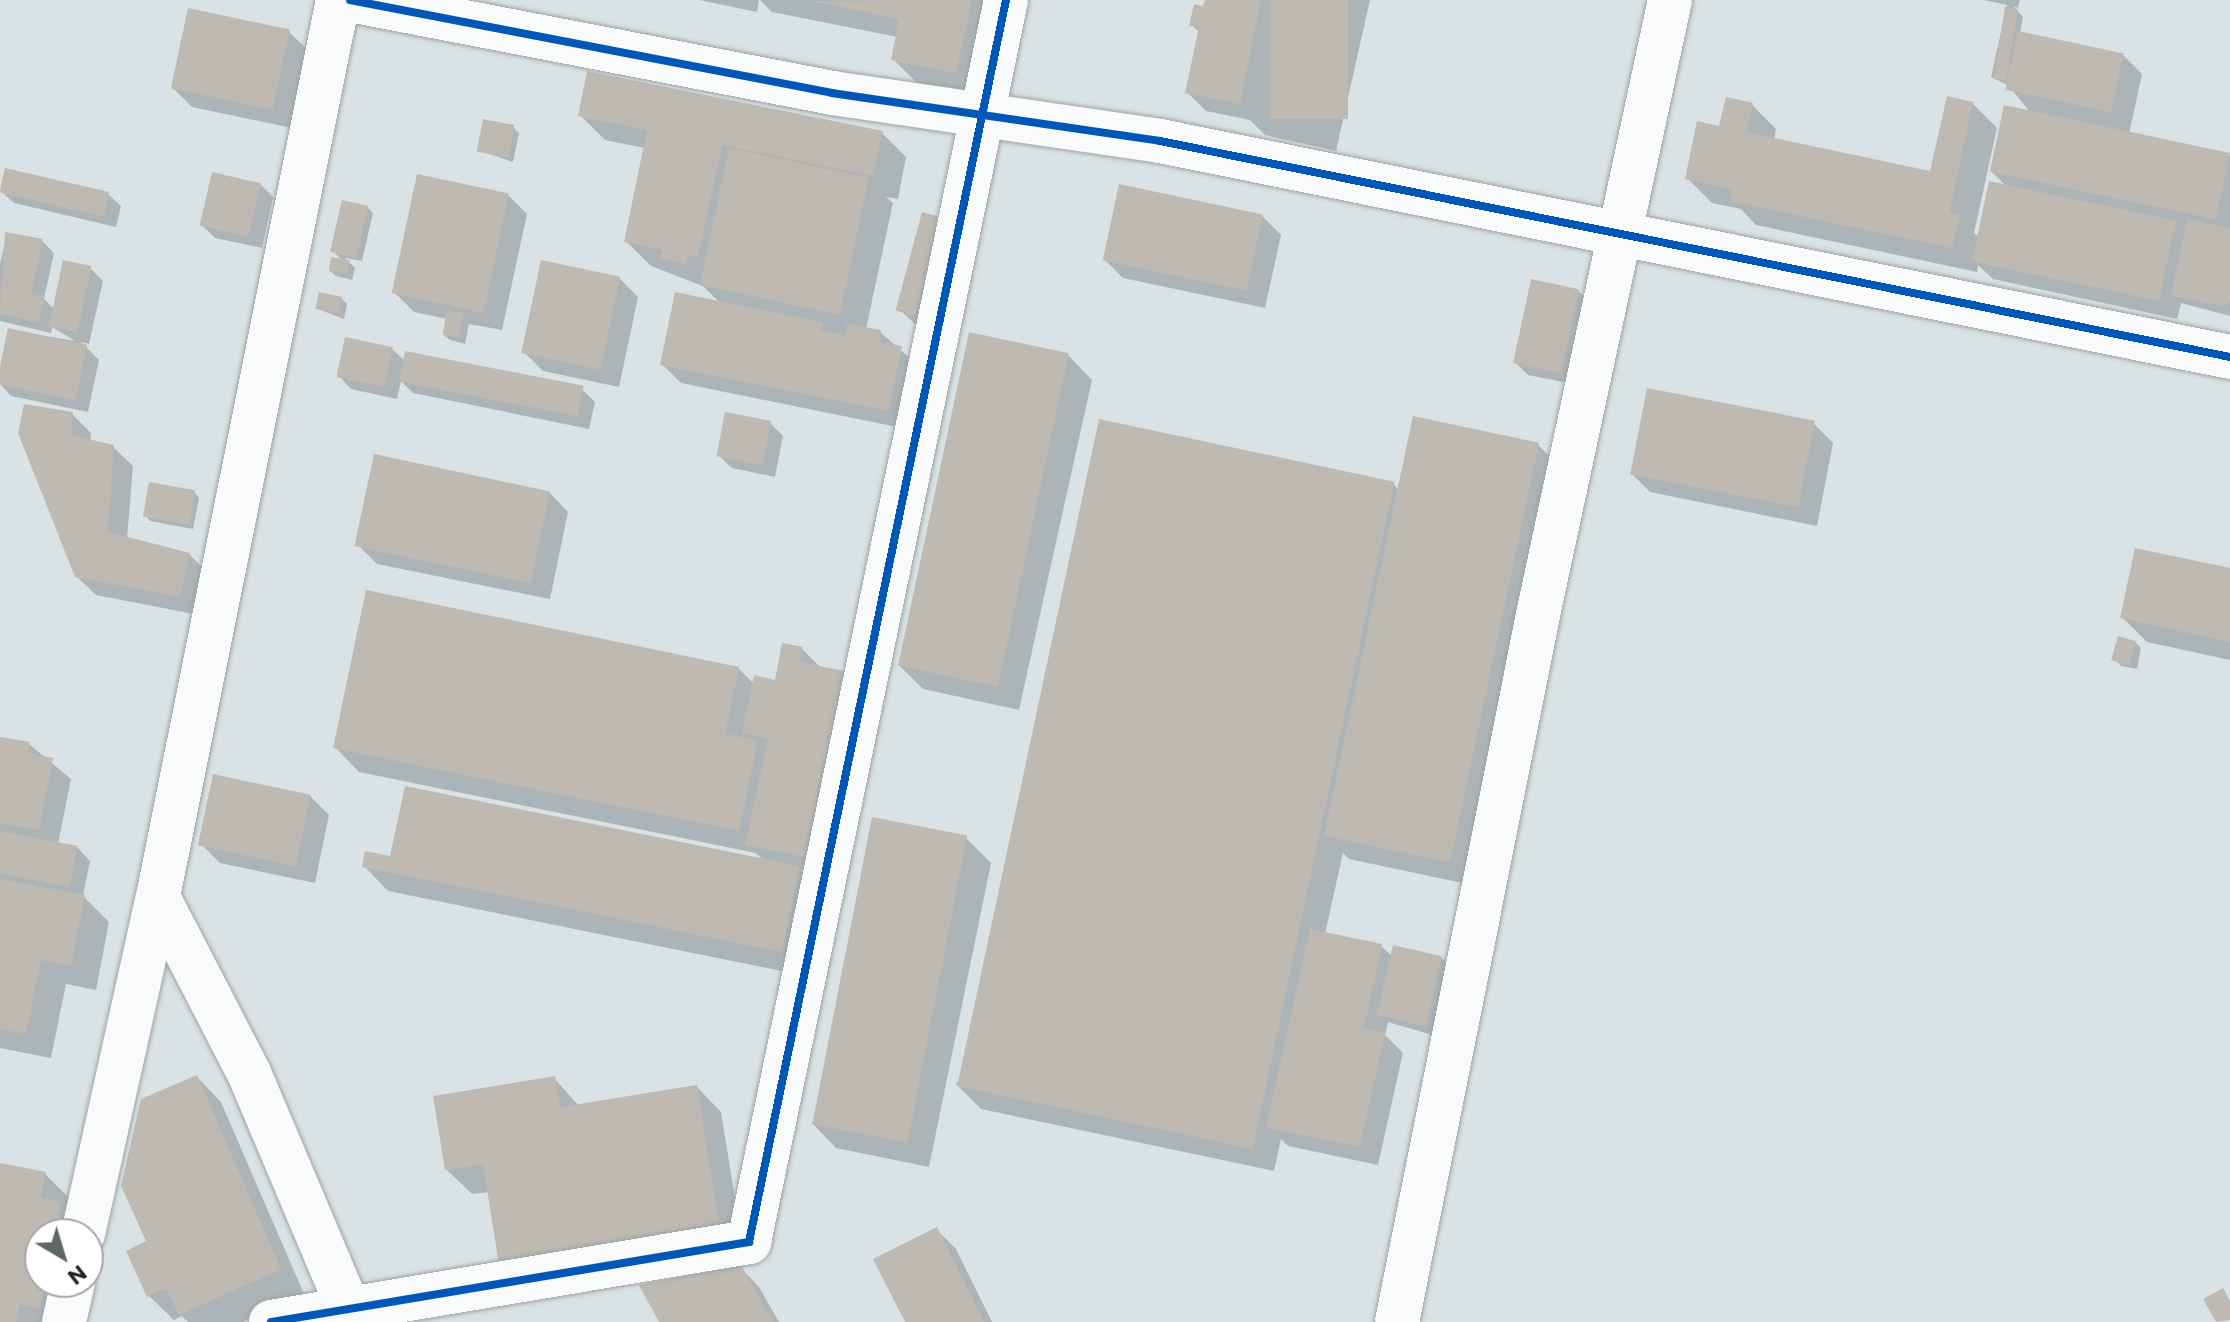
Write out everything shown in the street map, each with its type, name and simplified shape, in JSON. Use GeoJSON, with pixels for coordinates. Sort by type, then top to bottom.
{"type":"FeatureCollection","features":[{"type":"Feature","properties":{"kind":"street"},"geometry":{"type":"LineString","coordinates":[[87,1218],[158,897],[338,0]]}},
{"type":"Feature","properties":{"kind":"street"},"geometry":{"type":"LineString","coordinates":[[350,0],[832,93],[983,112],[1160,141],[2230,357]]}},
{"type":"Feature","properties":{"kind":"street"},"geometry":{"type":"LineString","coordinates":[[271,1322],[350,1316],[749,1242],[1006,0]]}},
{"type":"Feature","properties":{"kind":"street"},"geometry":{"type":"LineString","coordinates":[[1397,1322],[1539,610],[1623,233],[1670,0]]}},
{"type":"Feature","properties":{"kind":"street"},"geometry":{"type":"LineString","coordinates":[[158,897],[249,1073],[350,1316]]}},
{"type":"Feature","properties":{"kind":"street"},"geometry":{"type":"LineString","coordinates":[[64,1322],[69,1298]]}},
{"type":"Feature","properties":{"kind":"building"},"geometry":{"type":"Polygon","coordinates":[[[972,0],[956,73],[891,60],[899,19],[812,1],[972,0]]]}},
{"type":"Feature","properties":{"kind":"building"},"geometry":{"type":"Polygon","coordinates":[[[1205,0],[1261,0],[1240,104],[1185,93],[1199,27],[1189,26],[1194,4],[1203,6],[1205,0]]]}},
{"type":"Feature","properties":{"kind":"building"},"geometry":{"type":"Polygon","coordinates":[[[1270,0],[1348,0],[1348,119],[1270,119],[1270,0]]]}},
{"type":"Feature","properties":{"kind":"building"},"geometry":{"type":"Polygon","coordinates":[[[2005,7],[2018,9],[2006,81],[1994,79],[2005,7]]]}},
{"type":"Feature","properties":{"kind":"building"},"geometry":{"type":"Polygon","coordinates":[[[188,8],[290,30],[273,110],[171,88],[188,8]]]}},
{"type":"Feature","properties":{"kind":"building"},"geometry":{"type":"Polygon","coordinates":[[[2018,31],[2124,53],[2111,112],[2006,90],[2018,31]]]}},
{"type":"Feature","properties":{"kind":"building"},"geometry":{"type":"Polygon","coordinates":[[[587,71],[883,131],[873,176],[722,145],[698,257],[688,255],[686,264],[660,258],[662,250],[624,242],[647,130],[578,116],[587,71]]]}},
{"type":"Feature","properties":{"kind":"building"},"geometry":{"type":"Polygon","coordinates":[[[1947,96],[1973,102],[1949,213],[1960,215],[1952,248],[1730,201],[1732,189],[1685,179],[1697,121],[1719,126],[1726,97],[1753,103],[1746,132],[1930,171],[1947,96]]]}},
{"type":"Feature","properties":{"kind":"building"},"geometry":{"type":"Polygon","coordinates":[[[2004,105],[2230,153],[2216,220],[1990,172],[2004,105]]]}},
{"type":"Feature","properties":{"kind":"building"},"geometry":{"type":"Polygon","coordinates":[[[483,119],[514,125],[508,157],[477,151],[483,119]]]}},
{"type":"Feature","properties":{"kind":"building"},"geometry":{"type":"Polygon","coordinates":[[[729,148],[869,178],[840,315],[700,285],[729,148]]]}},
{"type":"Feature","properties":{"kind":"building"},"geometry":{"type":"Polygon","coordinates":[[[5,168],[109,192],[104,216],[0,193],[5,168]]]}},
{"type":"Feature","properties":{"kind":"building"},"geometry":{"type":"Polygon","coordinates":[[[212,172],[261,183],[248,237],[200,226],[212,172]]]}},
{"type":"Feature","properties":{"kind":"building"},"geometry":{"type":"Polygon","coordinates":[[[417,174],[509,194],[484,313],[392,293],[417,174]]]}},
{"type":"Feature","properties":{"kind":"building"},"geometry":{"type":"Polygon","coordinates":[[[1989,181],[2176,221],[2159,301],[1972,261],[1989,181]]]}},
{"type":"Feature","properties":{"kind":"building"},"geometry":{"type":"Polygon","coordinates":[[[1119,184],[1263,215],[1247,291],[1103,260],[1119,184]]]}},
{"type":"Feature","properties":{"kind":"building"},"geometry":{"type":"Polygon","coordinates":[[[342,200],[368,206],[356,258],[330,252],[342,200]]]}},
{"type":"Feature","properties":{"kind":"building"},"geometry":{"type":"Polygon","coordinates":[[[922,212],[941,217],[915,316],[896,311],[922,212]]]}},
{"type":"Feature","properties":{"kind":"building"},"geometry":{"type":"Polygon","coordinates":[[[2187,219],[2230,228],[2230,302],[2224,306],[2171,296],[2187,219]]]}},
{"type":"Feature","properties":{"kind":"building"},"geometry":{"type":"Polygon","coordinates":[[[5,232],[43,239],[31,294],[44,297],[39,322],[0,314],[5,232]]]}},
{"type":"Feature","properties":{"kind":"building"},"geometry":{"type":"Polygon","coordinates":[[[331,257],[350,260],[348,274],[329,271],[331,257]]]}},
{"type":"Feature","properties":{"kind":"building"},"geometry":{"type":"Polygon","coordinates":[[[63,260],[91,266],[77,333],[49,327],[63,260]]]}},
{"type":"Feature","properties":{"kind":"building"},"geometry":{"type":"Polygon","coordinates":[[[541,260],[620,277],[600,370],[521,353],[541,260]]]}},
{"type":"Feature","properties":{"kind":"building"},"geometry":{"type":"Polygon","coordinates":[[[1531,279],[1579,289],[1561,373],[1513,363],[1531,279]]]}},
{"type":"Feature","properties":{"kind":"building"},"geometry":{"type":"Polygon","coordinates":[[[319,292],[342,297],[339,314],[315,309],[319,292]]]}},
{"type":"Feature","properties":{"kind":"building"},"geometry":{"type":"Polygon","coordinates":[[[675,292],[822,322],[821,330],[845,335],[847,324],[881,330],[879,342],[902,346],[888,411],[660,365],[675,292]]]}},
{"type":"Feature","properties":{"kind":"building"},"geometry":{"type":"Polygon","coordinates":[[[447,310],[464,313],[459,338],[443,335],[447,310]]]}},
{"type":"Feature","properties":{"kind":"building"},"geometry":{"type":"Polygon","coordinates":[[[8,328],[87,345],[75,401],[0,385],[0,366],[8,328]]]}},
{"type":"Feature","properties":{"kind":"building"},"geometry":{"type":"Polygon","coordinates":[[[969,332],[1069,353],[998,687],[898,666],[969,332]]]}},
{"type":"Feature","properties":{"kind":"building"},"geometry":{"type":"Polygon","coordinates":[[[345,337],[393,347],[384,387],[336,377],[345,337]]]}},
{"type":"Feature","properties":{"kind":"building"},"geometry":{"type":"Polygon","coordinates":[[[405,351],[584,386],[578,416],[399,381],[405,351]]]}},
{"type":"Feature","properties":{"kind":"building"},"geometry":{"type":"Polygon","coordinates":[[[1647,388],[1815,421],[1798,507],[1630,474],[1647,388]]]}},
{"type":"Feature","properties":{"kind":"building"},"geometry":{"type":"Polygon","coordinates":[[[24,404],[73,412],[71,435],[114,445],[108,532],[190,553],[180,597],[75,577],[18,433],[24,404]]]}},
{"type":"Feature","properties":{"kind":"building"},"geometry":{"type":"Polygon","coordinates":[[[725,412],[771,421],[763,465],[716,456],[725,412]]]}},
{"type":"Feature","properties":{"kind":"building"},"geometry":{"type":"Polygon","coordinates":[[[1413,416],[1539,443],[1450,862],[1324,836],[1413,416]]]}},
{"type":"Feature","properties":{"kind":"building"},"geometry":{"type":"Polygon","coordinates":[[[1099,419],[1394,482],[1253,1149],[957,1086],[1099,419]]]}},
{"type":"Feature","properties":{"kind":"building"},"geometry":{"type":"Polygon","coordinates":[[[374,454],[550,491],[531,583],[354,546],[374,454]]]}},
{"type":"Feature","properties":{"kind":"building"},"geometry":{"type":"Polygon","coordinates":[[[149,482],[195,490],[189,525],[143,516],[149,482]]]}},
{"type":"Feature","properties":{"kind":"building"},"geometry":{"type":"Polygon","coordinates":[[[2135,548],[2230,568],[2230,642],[2120,618],[2135,548]]]}},
{"type":"Feature","properties":{"kind":"building"},"geometry":{"type":"Polygon","coordinates":[[[366,590],[739,667],[725,734],[758,740],[739,831],[333,748],[366,590]]]}},
{"type":"Feature","properties":{"kind":"building"},"geometry":{"type":"Polygon","coordinates":[[[2118,636],[2136,641],[2129,665],[2111,660],[2118,636]]]}},
{"type":"Feature","properties":{"kind":"building"},"geometry":{"type":"Polygon","coordinates":[[[782,643],[803,647],[800,662],[844,671],[805,857],[745,845],[768,738],[742,733],[754,675],[775,680],[782,643]]]}},
{"type":"Feature","properties":{"kind":"building"},"geometry":{"type":"Polygon","coordinates":[[[0,737],[30,742],[28,753],[53,758],[39,830],[0,823],[0,737]]]}},
{"type":"Feature","properties":{"kind":"building"},"geometry":{"type":"Polygon","coordinates":[[[213,774],[311,795],[296,866],[198,845],[213,774]]]}},
{"type":"Feature","properties":{"kind":"building"},"geometry":{"type":"Polygon","coordinates":[[[405,786],[800,866],[782,952],[362,867],[365,851],[390,856],[405,786]]]}},
{"type":"Feature","properties":{"kind":"building"},"geometry":{"type":"Polygon","coordinates":[[[872,817],[967,836],[907,1143],[812,1124],[872,817]]]}},
{"type":"Feature","properties":{"kind":"building"},"geometry":{"type":"Polygon","coordinates":[[[0,831],[78,846],[70,887],[0,874],[0,831]]]}},
{"type":"Feature","properties":{"kind":"building"},"geometry":{"type":"Polygon","coordinates":[[[0,879],[85,895],[71,966],[41,960],[26,1034],[0,1029],[0,879]]]}},
{"type":"Feature","properties":{"kind":"building"},"geometry":{"type":"Polygon","coordinates":[[[1310,929],[1382,944],[1364,1028],[1385,1033],[1360,1147],[1266,1128],[1310,929]]]}},
{"type":"Feature","properties":{"kind":"building"},"geometry":{"type":"Polygon","coordinates":[[[1393,945],[1442,956],[1426,1026],[1377,1015],[1393,945]]]}},
{"type":"Feature","properties":{"kind":"building"},"geometry":{"type":"Polygon","coordinates":[[[197,1075],[281,1269],[179,1315],[166,1288],[147,1297],[126,1251],[146,1241],[121,1186],[141,1099],[197,1075]]]}},
{"type":"Feature","properties":{"kind":"building"},"geometry":{"type":"Polygon","coordinates":[[[555,1076],[560,1107],[697,1085],[720,1229],[499,1265],[483,1164],[445,1170],[433,1096],[555,1076]]]}},
{"type":"Feature","properties":{"kind":"building"},"geometry":{"type":"Polygon","coordinates":[[[0,1163],[46,1172],[41,1198],[61,1202],[58,1218],[24,1218],[24,1298],[42,1298],[40,1308],[20,1305],[16,1322],[0,1322],[0,1163]]]}},
{"type":"Feature","properties":{"kind":"building"},"geometry":{"type":"Polygon","coordinates":[[[937,1227],[984,1322],[905,1322],[873,1259],[937,1227]]]}},
{"type":"Feature","properties":{"kind":"building"},"geometry":{"type":"Polygon","coordinates":[[[741,1265],[773,1322],[659,1322],[639,1285],[741,1265]]]}},
{"type":"Feature","properties":{"kind":"building"},"geometry":{"type":"Polygon","coordinates":[[[2223,1288],[2230,1301],[2230,1320],[2216,1322],[2203,1299],[2223,1288]]]}},
{"type":"Feature","properties":{"kind":"cycle path"},"geometry":{"type":"LineString","coordinates":[[350,0],[832,93],[1160,141],[2230,357]]}},
{"type":"Feature","properties":{"kind":"cycle path"},"geometry":{"type":"LineString","coordinates":[[271,1322],[749,1242],[1006,0]]}}]}
